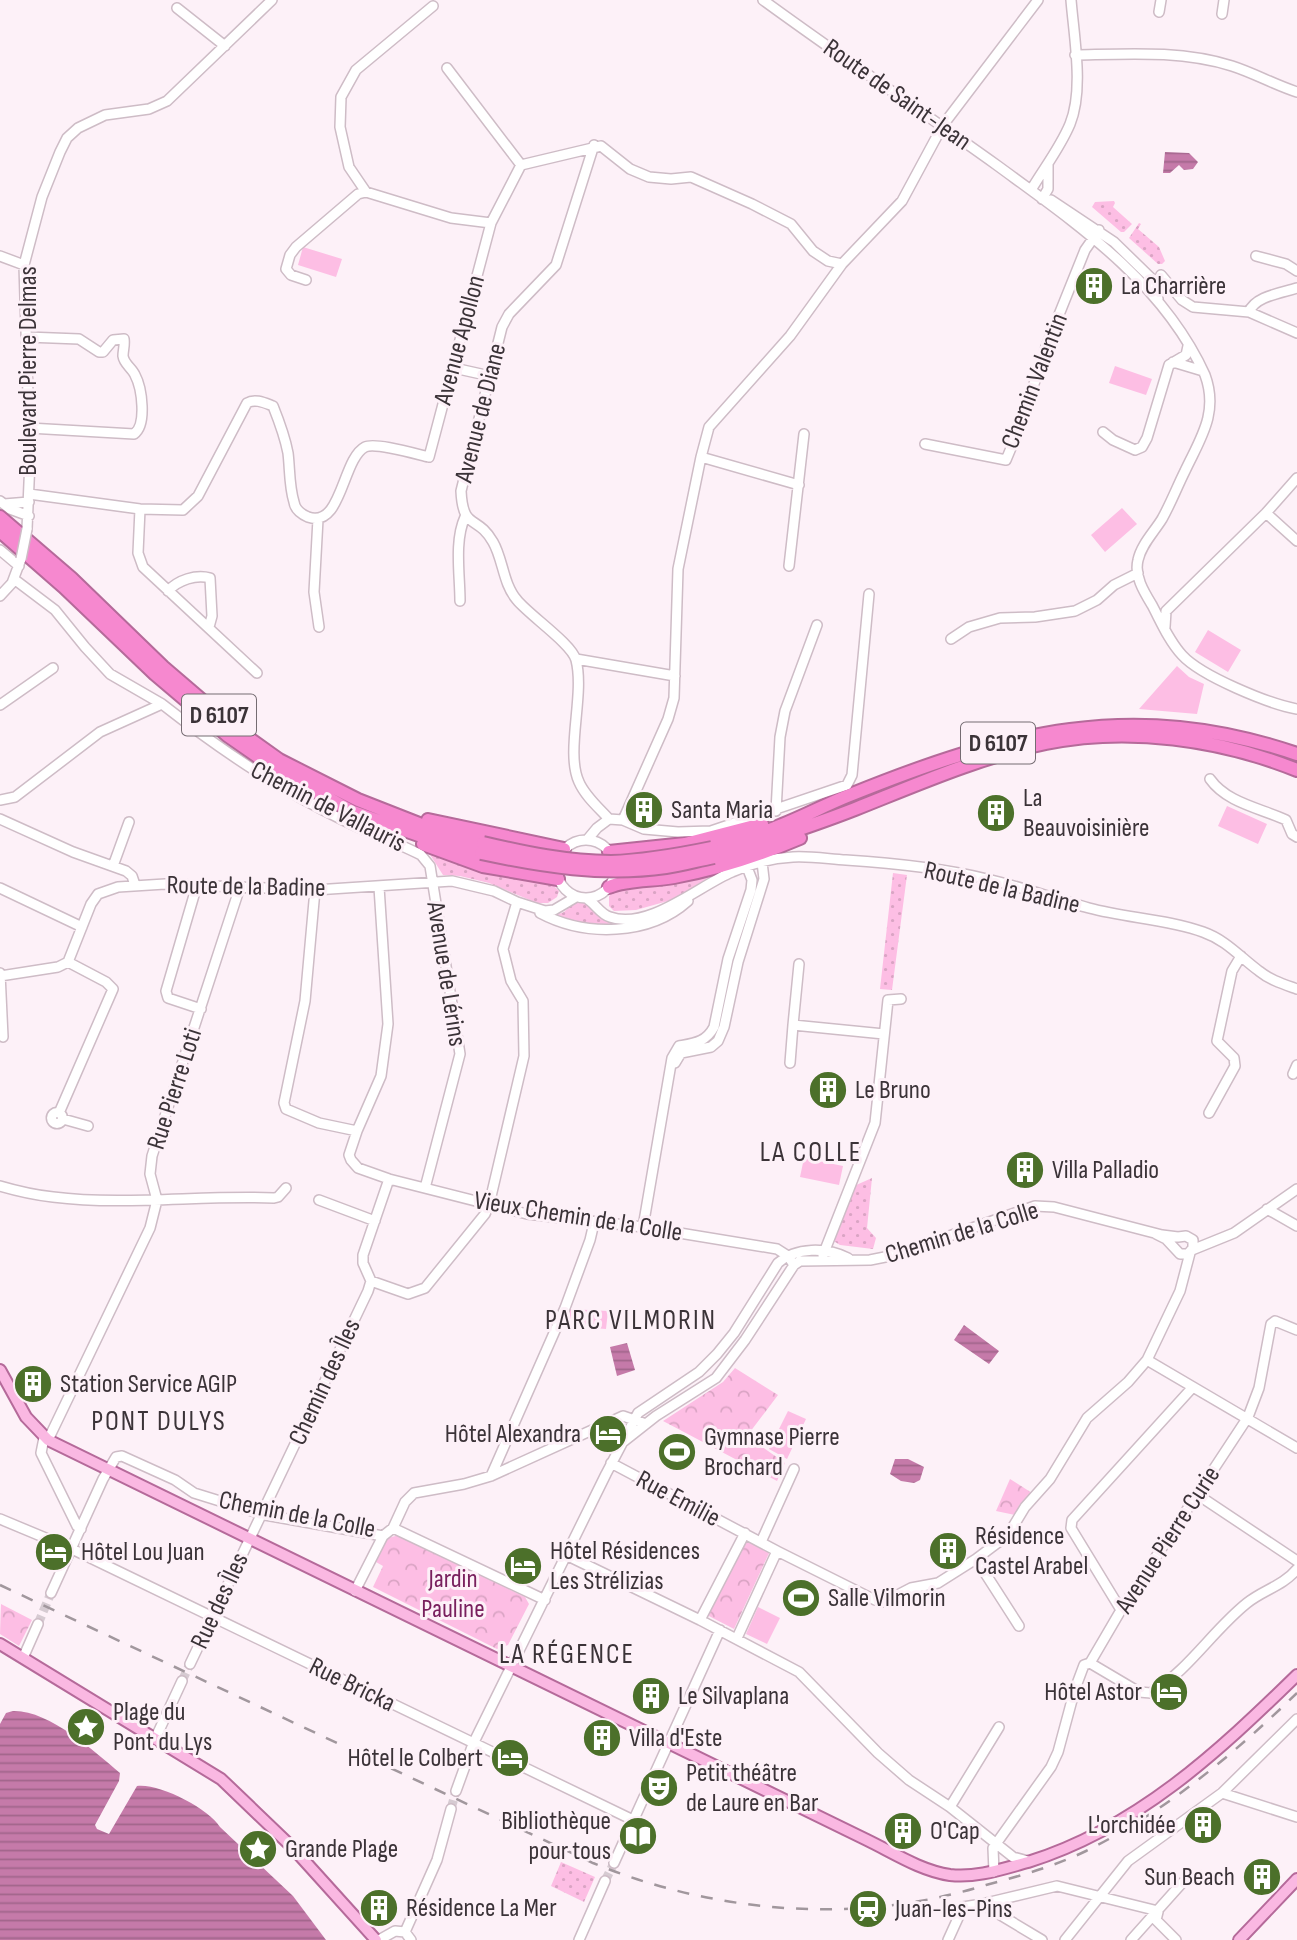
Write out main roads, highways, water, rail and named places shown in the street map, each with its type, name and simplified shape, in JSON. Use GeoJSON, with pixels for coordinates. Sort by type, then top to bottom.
{"type":"FeatureCollection","features":[{"type":"Feature","properties":{"kind":"highway","name":"D 6107"},"geometry":{"type":"LineString","coordinates":[[0,517],[71,578],[163,667],[233,727],[279,760],[355,806]]}},
{"type":"Feature","properties":{"kind":"highway","name":"D 6107"},"geometry":{"type":"LineString","coordinates":[[0,531],[64,587],[155,674],[227,735],[275,769],[355,806],[482,848],[563,859],[610,862],[713,853],[785,835],[983,759],[1048,743],[1085,738],[1123,736],[1229,748],[1297,769]]}},
{"type":"Feature","properties":{"kind":"highway","name":"D 6107"},"geometry":{"type":"LineString","coordinates":[[713,853],[849,796],[979,748],[1044,732],[1120,725],[1173,727],[1231,735],[1297,754]]}},
{"type":"Feature","properties":{"kind":"highway"},"geometry":{"type":"LineString","coordinates":[[609,852],[685,844],[765,823],[849,796]]}},
{"type":"Feature","properties":{"kind":"highway"},"geometry":{"type":"LineString","coordinates":[[355,806],[564,849]]}},
{"type":"Feature","properties":{"kind":"highway"},"geometry":{"type":"LineString","coordinates":[[355,806],[432,848],[483,866],[558,879]]}},
{"type":"Feature","properties":{"kind":"highway"},"geometry":{"type":"LineString","coordinates":[[604,891],[619,883],[676,877],[738,860],[814,832],[857,808]]}},
{"type":"Feature","properties":{"kind":"main road"},"geometry":{"type":"LineString","coordinates":[[0,1370],[15,1401],[46,1439],[667,1743],[930,1870],[948,1875],[994,1872],[1028,1861],[1086,1838],[1141,1809],[1207,1761],[1297,1675]]}},
{"type":"Feature","properties":{"kind":"main road"},"geometry":{"type":"LineString","coordinates":[[0,1644],[221,1779],[254,1808],[378,1940]]}},
{"type":"Feature","properties":{"kind":"main road"},"geometry":{"type":"LineString","coordinates":[[1238,1940],[1297,1879]]}},
{"type":"Feature","properties":{"kind":"tunnel"},"geometry":{"type":"LineString","coordinates":[[38,1624],[51,1593]]}},
{"type":"Feature","properties":{"kind":"tunnel"},"geometry":{"type":"LineString","coordinates":[[182,1681],[190,1664]]}},
{"type":"Feature","properties":{"kind":"tunnel"},"geometry":{"type":"LineString","coordinates":[[451,1809],[456,1791]]}},
{"type":"Feature","properties":{"kind":"tunnel"},"geometry":{"type":"LineString","coordinates":[[605,1881],[614,1863]]}},
{"type":"Feature","properties":{"kind":"railway"},"geometry":{"type":"LineString","coordinates":[[0,1585],[593,1863],[670,1889],[751,1905],[833,1909],[874,1907],[960,1892],[1050,1866],[1115,1836],[1171,1800],[1249,1738],[1297,1693]]}},
{"type":"Feature","properties":{"kind":"place","name":"La Charrière"},"geometry":{"type":"Point","coordinates":[1094,286]}},
{"type":"Feature","properties":{"kind":"place","name":"Santa Maria"},"geometry":{"type":"Point","coordinates":[644,810]}},
{"type":"Feature","properties":{"kind":"place","name":"La Beauvoisinière"},"geometry":{"type":"Point","coordinates":[996,813]}},
{"type":"Feature","properties":{"kind":"place","name":"Le Bruno"},"geometry":{"type":"Point","coordinates":[828,1090]}},
{"type":"Feature","properties":{"kind":"place","name":"Villa Palladio"},"geometry":{"type":"Point","coordinates":[1025,1170]}},
{"type":"Feature","properties":{"kind":"place","name":"Station Service AGIP"},"geometry":{"type":"Point","coordinates":[33,1384]}},
{"type":"Feature","properties":{"kind":"place","name":"Hôtel Alexandra"},"geometry":{"type":"Point","coordinates":[608,1434]}},
{"type":"Feature","properties":{"kind":"place","name":"Gymnase Pierre Brochard"},"geometry":{"type":"Point","coordinates":[677,1452]}},
{"type":"Feature","properties":{"kind":"place","name":"Résidence Castel Arabel"},"geometry":{"type":"Point","coordinates":[948,1551]}},
{"type":"Feature","properties":{"kind":"place","name":"Hôtel Lou Juan"},"geometry":{"type":"Point","coordinates":[54,1552]}},
{"type":"Feature","properties":{"kind":"place","name":"Hôtel Résidences Les Strélizias"},"geometry":{"type":"Point","coordinates":[523,1566]}},
{"type":"Feature","properties":{"kind":"place","name":"Salle Vilmorin"},"geometry":{"type":"Point","coordinates":[801,1598]}},
{"type":"Feature","properties":{"kind":"place","name":"Hôtel Astor"},"geometry":{"type":"Point","coordinates":[1169,1692]}},
{"type":"Feature","properties":{"kind":"place","name":"Le Silvaplana"},"geometry":{"type":"Point","coordinates":[651,1696]}},
{"type":"Feature","properties":{"kind":"place","name":"Plage du Pont du Lys"},"geometry":{"type":"Point","coordinates":[86,1727]}},
{"type":"Feature","properties":{"kind":"place","name":"Villa d'Este"},"geometry":{"type":"Point","coordinates":[602,1738]}},
{"type":"Feature","properties":{"kind":"place","name":"Hôtel le Colbert"},"geometry":{"type":"Point","coordinates":[510,1758]}},
{"type":"Feature","properties":{"kind":"place","name":"Petit théâtre de Laure en Bar"},"geometry":{"type":"Point","coordinates":[659,1788]}},
{"type":"Feature","properties":{"kind":"place","name":"L'orchidée"},"geometry":{"type":"Point","coordinates":[1203,1825]}},
{"type":"Feature","properties":{"kind":"place","name":"O'Cap"},"geometry":{"type":"Point","coordinates":[903,1831]}},
{"type":"Feature","properties":{"kind":"place","name":"Bibliothèque pour tous"},"geometry":{"type":"Point","coordinates":[638,1836]}},
{"type":"Feature","properties":{"kind":"place","name":"Grande Plage"},"geometry":{"type":"Point","coordinates":[258,1849]}},
{"type":"Feature","properties":{"kind":"place","name":"Sun Beach"},"geometry":{"type":"Point","coordinates":[1262,1877]}},
{"type":"Feature","properties":{"kind":"place","name":"Résidence La Mer"},"geometry":{"type":"Point","coordinates":[379,1908]}},
{"type":"Feature","properties":{"kind":"place","name":"Juan-les-Pins"},"geometry":{"type":"Point","coordinates":[868,1909]}},
{"type":"Feature","properties":{"kind":"district","name":"LA COLLE"},"geometry":{"type":"Point","coordinates":[811,1152]}},
{"type":"Feature","properties":{"kind":"district","name":"PARC VILMORIN"},"geometry":{"type":"Point","coordinates":[631,1320]}},
{"type":"Feature","properties":{"kind":"district","name":"PONT DULYS"},"geometry":{"type":"Point","coordinates":[159,1421]}},
{"type":"Feature","properties":{"kind":"district","name":"LA RÉGENCE"},"geometry":{"type":"Point","coordinates":[567,1654]}},
{"type":"Feature","properties":{"kind":"park label","name":"Jardin Pauline"},"geometry":{"type":"Point","coordinates":[453,1594]}}]}
